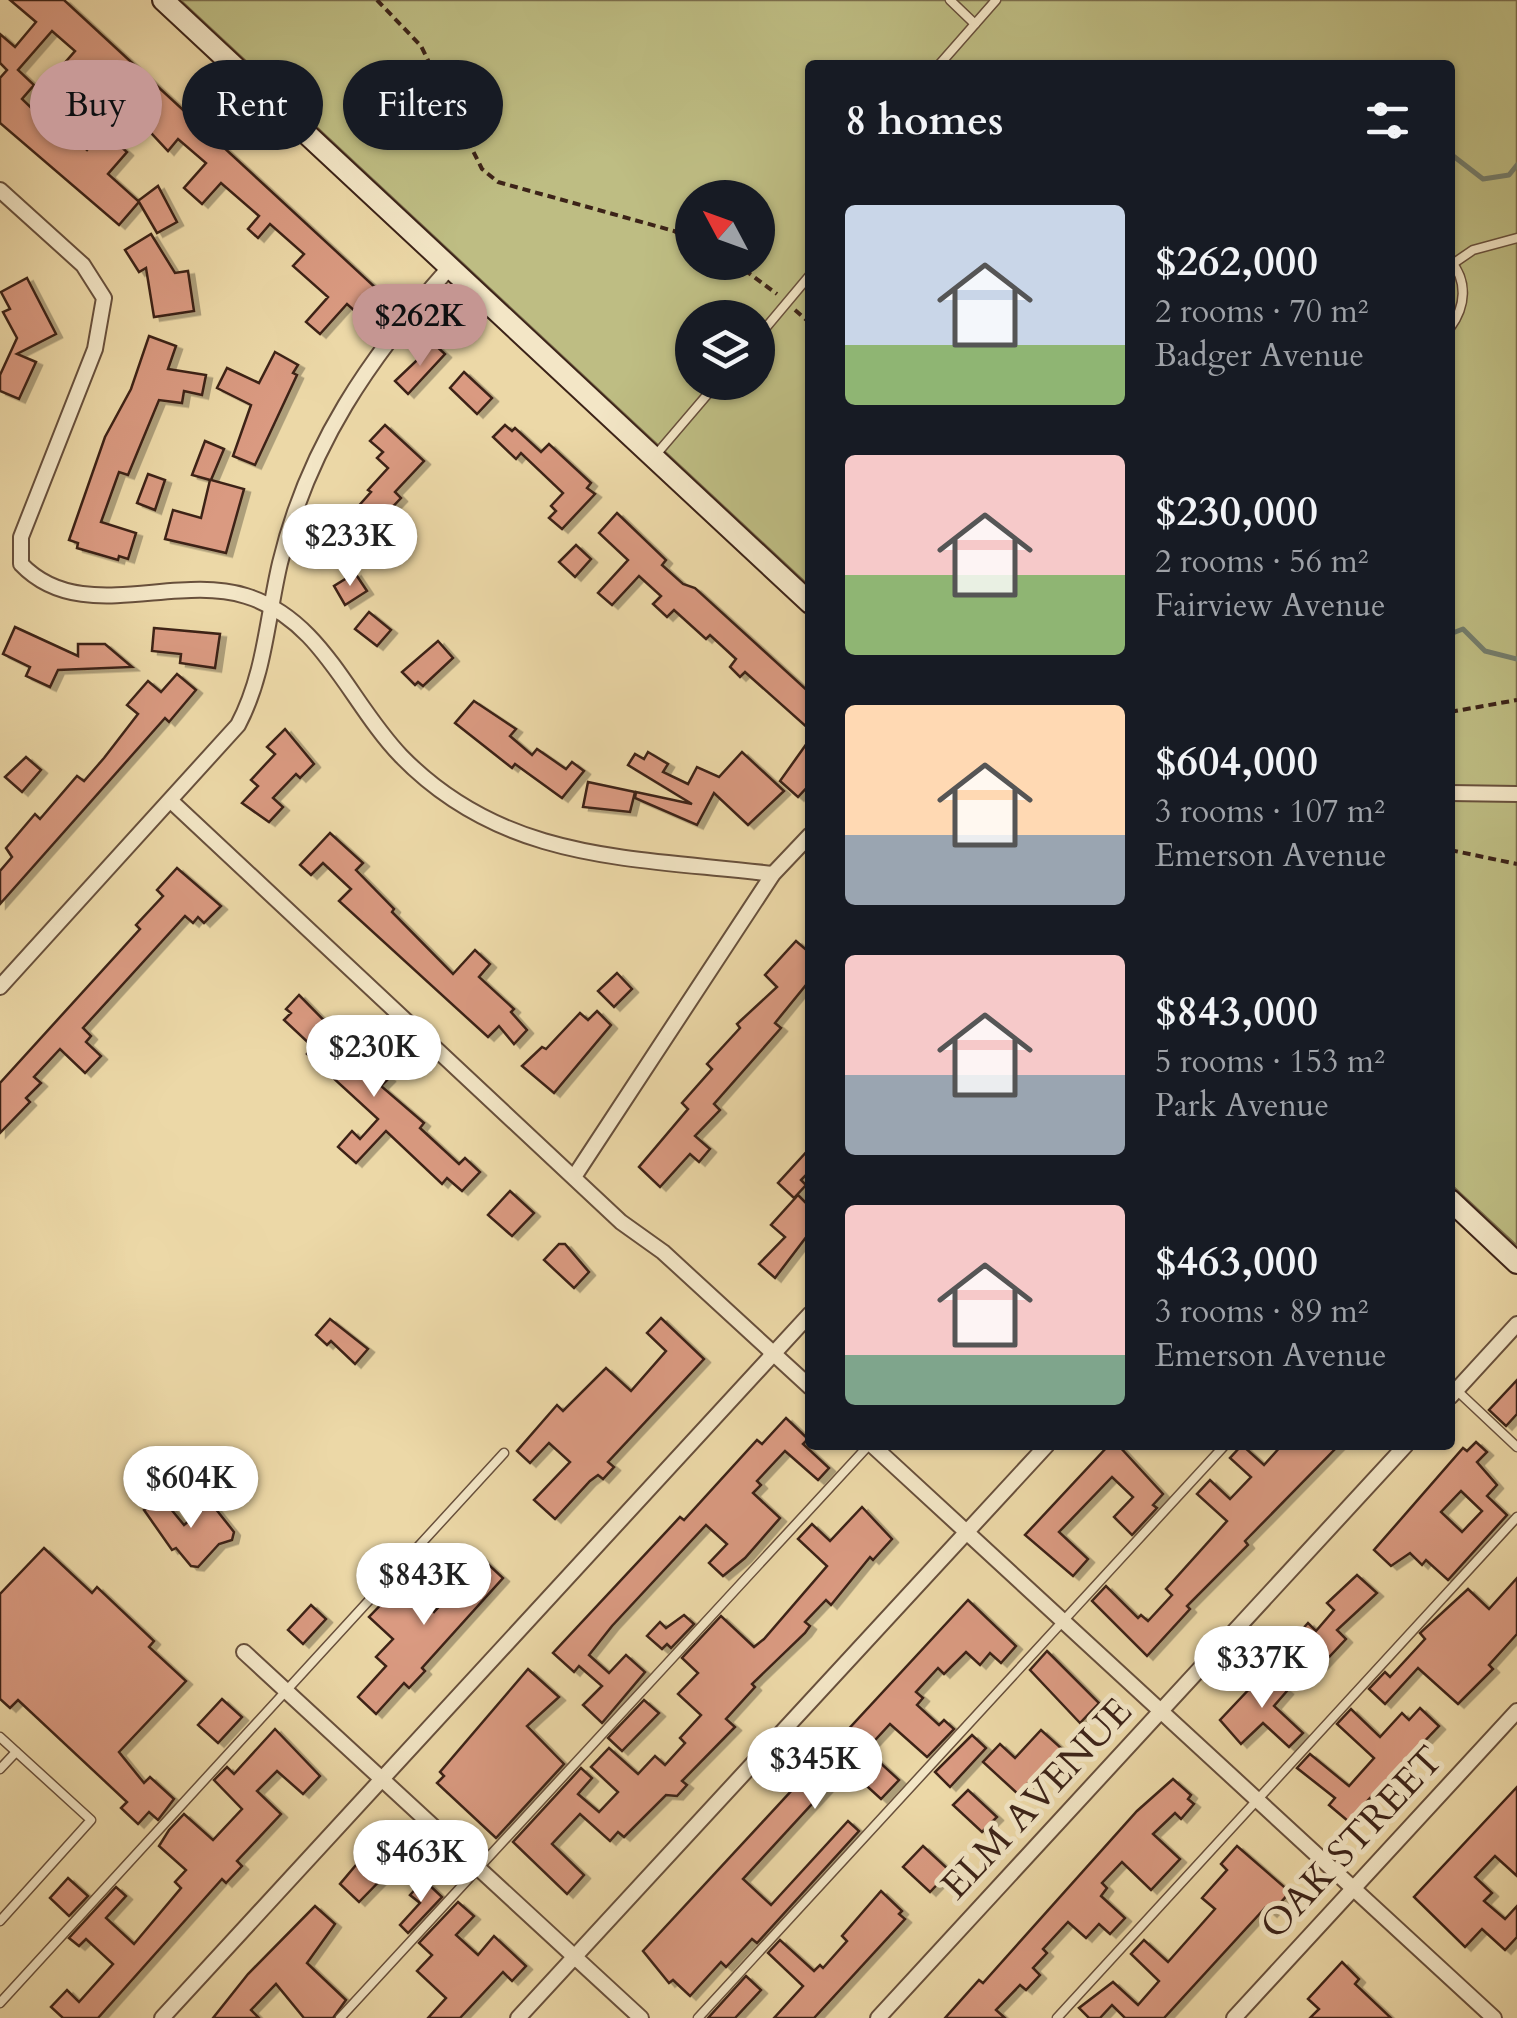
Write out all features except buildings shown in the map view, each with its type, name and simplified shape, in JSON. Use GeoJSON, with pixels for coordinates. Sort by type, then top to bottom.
{"type":"FeatureCollection","features":[{"type":"Feature","properties":{"kind":"street"},"geometry":{"type":"LineString","coordinates":[[163,0],[805,598]]}},
{"type":"Feature","properties":{"kind":"street"},"geometry":{"type":"LineString","coordinates":[[0,190],[83,265],[104,298],[95,349],[21,536],[21,564],[35,578],[90,595],[192,588],[246,596],[310,634],[365,715],[402,757],[460,803],[515,832],[567,851],[619,860],[774,874]]}},
{"type":"Feature","properties":{"kind":"street"},"geometry":{"type":"LineString","coordinates":[[0,987],[171,802],[246,710],[254,695],[280,565],[304,479],[335,417],[369,363],[448,268]]}},
{"type":"Feature","properties":{"kind":"street"},"geometry":{"type":"LineString","coordinates":[[1455,793],[1517,794]]}},
{"type":"Feature","properties":{"kind":"street"},"geometry":{"type":"LineString","coordinates":[[171,802],[574,1177],[805,1382]]}},
{"type":"Feature","properties":{"kind":"street"},"geometry":{"type":"LineString","coordinates":[[574,1177],[774,874],[805,840]]}},
{"type":"Feature","properties":{"kind":"street"},"geometry":{"type":"LineString","coordinates":[[1455,1205],[1517,1263]]}},
{"type":"Feature","properties":{"kind":"street"},"geometry":{"type":"LineString","coordinates":[[162,2018],[805,1320]]}},
{"type":"Feature","properties":{"kind":"street"},"geometry":{"type":"LineString","coordinates":[[1455,1387],[1517,1324]]}},
{"type":"Feature","properties":{"kind":"street"},"geometry":{"type":"LineString","coordinates":[[876,1450],[1254,1802],[1494,2018]]}},
{"type":"Feature","properties":{"kind":"street"},"geometry":{"type":"LineString","coordinates":[[518,2018],[1043,1450]]}},
{"type":"Feature","properties":{"kind":"street","name":"ELM AVENUE"},"geometry":{"type":"LineString","coordinates":[[878,2018],[1401,1450]]}},
{"type":"Feature","properties":{"kind":"street"},"geometry":{"type":"LineString","coordinates":[[244,1652],[641,2018]]}},
{"type":"Feature","properties":{"kind":"street","name":"OAK STREET"},"geometry":{"type":"LineString","coordinates":[[1234,2018],[1517,1711]]}},
{"type":"Feature","properties":{"kind":"lane"},"geometry":{"type":"LineString","coordinates":[[950,0],[975,24]]}},
{"type":"Feature","properties":{"kind":"lane"},"geometry":{"type":"LineString","coordinates":[[943,60],[996,0]]}},
{"type":"Feature","properties":{"kind":"lane"},"geometry":{"type":"LineString","coordinates":[[1455,259],[1473,250],[1517,238]]}},
{"type":"Feature","properties":{"kind":"lane"},"geometry":{"type":"LineString","coordinates":[[1455,270],[1464,295],[1455,316]]}},
{"type":"Feature","properties":{"kind":"lane"},"geometry":{"type":"LineString","coordinates":[[775,317],[805,281]]}},
{"type":"Feature","properties":{"kind":"lane"},"geometry":{"type":"LineString","coordinates":[[654,457],[703,400]]}},
{"type":"Feature","properties":{"kind":"lane"},"geometry":{"type":"LineString","coordinates":[[1455,1393],[1517,1447]]}},
{"type":"Feature","properties":{"kind":"lane"},"geometry":{"type":"LineString","coordinates":[[340,2018],[866,1450]]}},
{"type":"Feature","properties":{"kind":"lane"},"geometry":{"type":"LineString","coordinates":[[698,2018],[1220,1450]]}},
{"type":"Feature","properties":{"kind":"lane"},"geometry":{"type":"LineString","coordinates":[[0,2003],[504,1452]]}},
{"type":"Feature","properties":{"kind":"lane"},"geometry":{"type":"LineString","coordinates":[[1056,2018],[1517,1517]]}},
{"type":"Feature","properties":{"kind":"lane"},"geometry":{"type":"LineString","coordinates":[[0,1737],[90,1820],[0,1921]]}},
{"type":"Feature","properties":{"kind":"lane"},"geometry":{"type":"LineString","coordinates":[[0,1769],[16,1752]]}},
{"type":"Feature","properties":{"kind":"path"},"geometry":{"type":"LineString","coordinates":[[377,0],[421,46],[482,169],[498,182],[675,232]]}},
{"type":"Feature","properties":{"kind":"path"},"geometry":{"type":"LineString","coordinates":[[758,280],[778,295]]}},
{"type":"Feature","properties":{"kind":"path"},"geometry":{"type":"LineString","coordinates":[[795,311],[805,319]]}},
{"type":"Feature","properties":{"kind":"path"},"geometry":{"type":"LineString","coordinates":[[1455,711],[1517,700]]}},
{"type":"Feature","properties":{"kind":"path"},"geometry":{"type":"LineString","coordinates":[[1455,851],[1517,864]]}},
{"type":"Feature","properties":{"kind":"shaded area"},"geometry":{"type":"Polygon","coordinates":[[[180,0],[1517,0],[1517,1246],[1455,1189],[1455,60],[805,60],[805,582],[323,133],[323,60],[244,60],[180,0]]]}},
{"type":"Feature","properties":{"kind":"waterway"},"geometry":{"type":"LineString","coordinates":[[1455,157],[1483,179],[1509,175],[1517,165]]}},
{"type":"Feature","properties":{"kind":"waterway"},"geometry":{"type":"LineString","coordinates":[[1455,632],[1463,629],[1485,651],[1517,659]]}}]}
